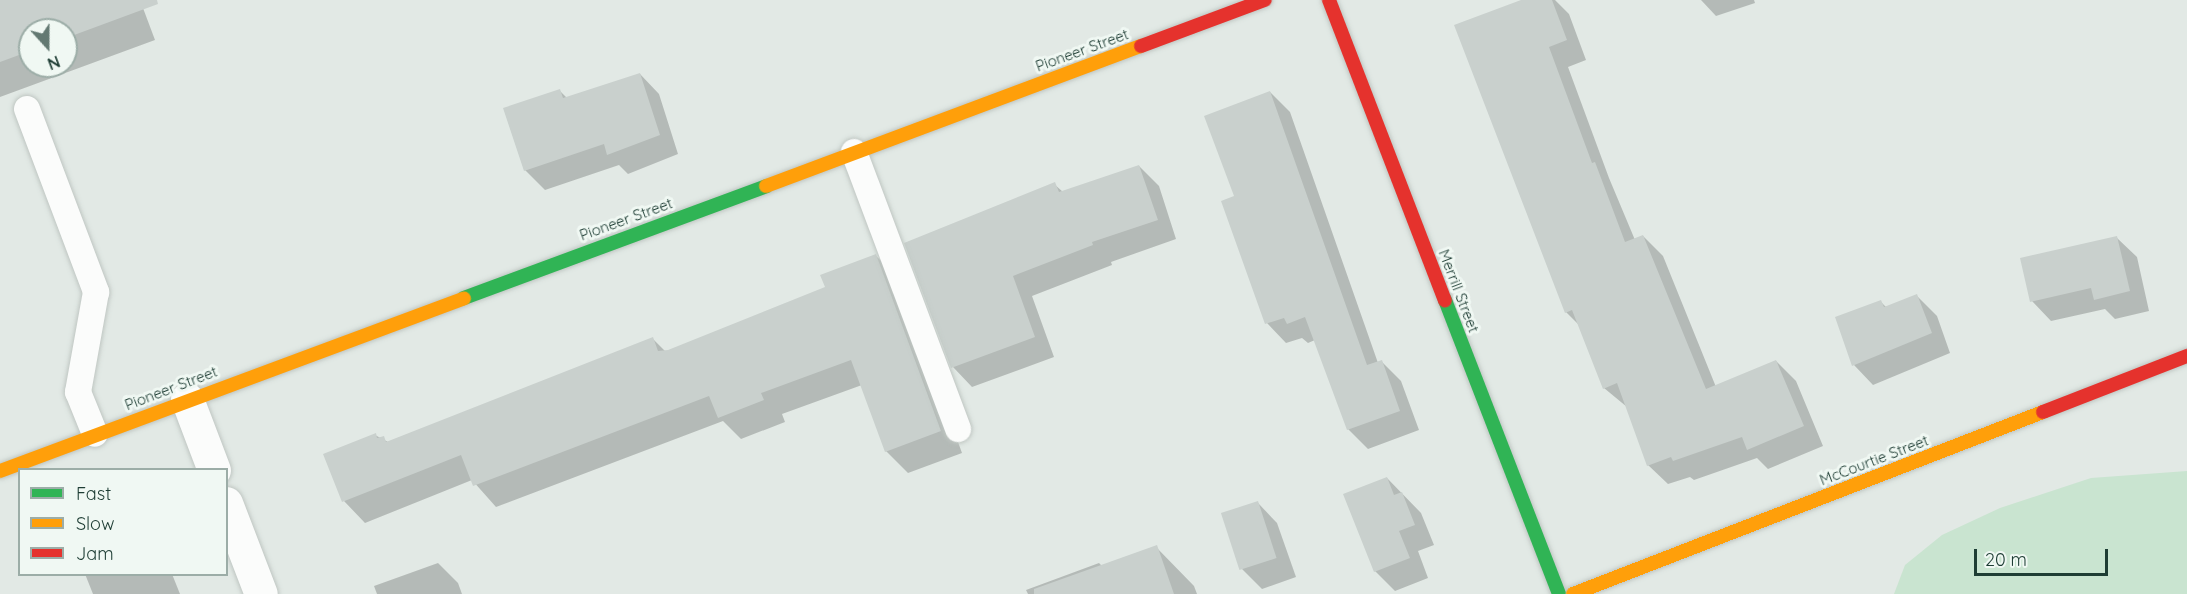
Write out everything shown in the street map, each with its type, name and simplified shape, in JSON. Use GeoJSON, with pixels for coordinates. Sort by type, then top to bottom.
{"type":"FeatureCollection","features":[{"type":"Feature","properties":{"kind":"street","name":"Pioneer Street"},"geometry":{"type":"LineString","coordinates":[[0,471],[187,399],[1265,0]]}},
{"type":"Feature","properties":{"kind":"street","name":"Merrill Street"},"geometry":{"type":"LineString","coordinates":[[1329,0],[1559,594]]}},
{"type":"Feature","properties":{"kind":"street","name":"McCourtie Street"},"geometry":{"type":"LineString","coordinates":[[1573,594],[2187,356]]}},
{"type":"Feature","properties":{"kind":"street"},"geometry":{"type":"LineString","coordinates":[[187,399],[213,468]]}},
{"type":"Feature","properties":{"kind":"street"},"geometry":{"type":"LineString","coordinates":[[228,508],[261,594]]}},
{"type":"Feature","properties":{"kind":"lane"},"geometry":{"type":"LineString","coordinates":[[27,109],[96,292],[78,392],[95,434]]}},
{"type":"Feature","properties":{"kind":"lane"},"geometry":{"type":"LineString","coordinates":[[854,152],[958,429]]}},
{"type":"Feature","properties":{"kind":"green space"},"geometry":{"type":"Polygon","coordinates":[[[2187,471],[2187,594],[1894,594],[1905,565],[1942,535],[2000,508],[2091,478],[2187,471]]]}},
{"type":"Feature","properties":{"kind":"building"},"geometry":{"type":"Polygon","coordinates":[[[0,0],[157,0],[158,4],[78,34],[78,18],[18,18],[18,55],[0,62],[0,0]]]}},
{"type":"Feature","properties":{"kind":"building"},"geometry":{"type":"Polygon","coordinates":[[[1521,0],[1552,0],[1567,40],[1549,47],[1592,163],[1595,162],[1625,242],[1643,235],[1706,389],[1776,360],[1804,426],[1747,450],[1742,437],[1673,461],[1671,457],[1647,466],[1617,383],[1603,389],[1572,310],[1565,313],[1454,25],[1521,0]]]}},
{"type":"Feature","properties":{"kind":"building"},"geometry":{"type":"Polygon","coordinates":[[[640,73],[660,135],[607,155],[604,144],[524,171],[503,108],[560,89],[563,98],[640,73]]]}},
{"type":"Feature","properties":{"kind":"building"},"geometry":{"type":"Polygon","coordinates":[[[1270,91],[1367,365],[1382,360],[1400,411],[1347,430],[1305,317],[1287,324],[1284,318],[1265,324],[1221,201],[1234,196],[1204,116],[1270,91]]]}},
{"type":"Feature","properties":{"kind":"building"},"geometry":{"type":"Polygon","coordinates":[[[1139,165],[1158,220],[1092,242],[1093,245],[1013,276],[1035,337],[951,368],[904,243],[1055,182],[1059,192],[1139,165]]]}},
{"type":"Feature","properties":{"kind":"building"},"geometry":{"type":"Polygon","coordinates":[[[2117,236],[2130,291],[2094,300],[2091,288],[2030,302],[2020,258],[2117,236]]]}},
{"type":"Feature","properties":{"kind":"building"},"geometry":{"type":"Polygon","coordinates":[[[876,254],[941,431],[885,452],[851,360],[761,393],[764,400],[718,418],[709,396],[473,486],[461,455],[342,502],[323,454],[376,433],[377,438],[384,436],[386,442],[653,337],[658,351],[668,350],[825,287],[820,275],[876,254]]]}},
{"type":"Feature","properties":{"kind":"building"},"geometry":{"type":"Polygon","coordinates":[[[1917,294],[1932,333],[1852,366],[1835,317],[1881,300],[1884,307],[1917,294]]]}},
{"type":"Feature","properties":{"kind":"building"},"geometry":{"type":"Polygon","coordinates":[[[1387,477],[1394,495],[1402,492],[1415,525],[1399,531],[1410,558],[1374,572],[1343,494],[1387,477]]]}},
{"type":"Feature","properties":{"kind":"building"},"geometry":{"type":"Polygon","coordinates":[[[1258,501],[1277,558],[1239,570],[1221,513],[1258,501]]]}},
{"type":"Feature","properties":{"kind":"building"},"geometry":{"type":"Polygon","coordinates":[[[1157,545],[1174,594],[1034,594],[1034,589],[1157,545]]]}},
{"type":"Feature","properties":{"kind":"traffic: fast"},"geometry":{"type":"LineString","coordinates":[[464,298],[766,186]]}},
{"type":"Feature","properties":{"kind":"traffic: fast"},"geometry":{"type":"LineString","coordinates":[[1445,300],[1559,594]]}},
{"type":"Feature","properties":{"kind":"traffic: slow"},"geometry":{"type":"LineString","coordinates":[[766,186],[1141,46]]}},
{"type":"Feature","properties":{"kind":"traffic: slow"},"geometry":{"type":"LineString","coordinates":[[0,471],[464,298]]}},
{"type":"Feature","properties":{"kind":"traffic: slow"},"geometry":{"type":"LineString","coordinates":[[1573,594],[2043,412]]}},
{"type":"Feature","properties":{"kind":"traffic: jam"},"geometry":{"type":"LineString","coordinates":[[1141,46],[1265,0]]}},
{"type":"Feature","properties":{"kind":"traffic: jam"},"geometry":{"type":"LineString","coordinates":[[1329,0],[1445,300]]}},
{"type":"Feature","properties":{"kind":"traffic: jam"},"geometry":{"type":"LineString","coordinates":[[2043,412],[2187,356]]}}]}
